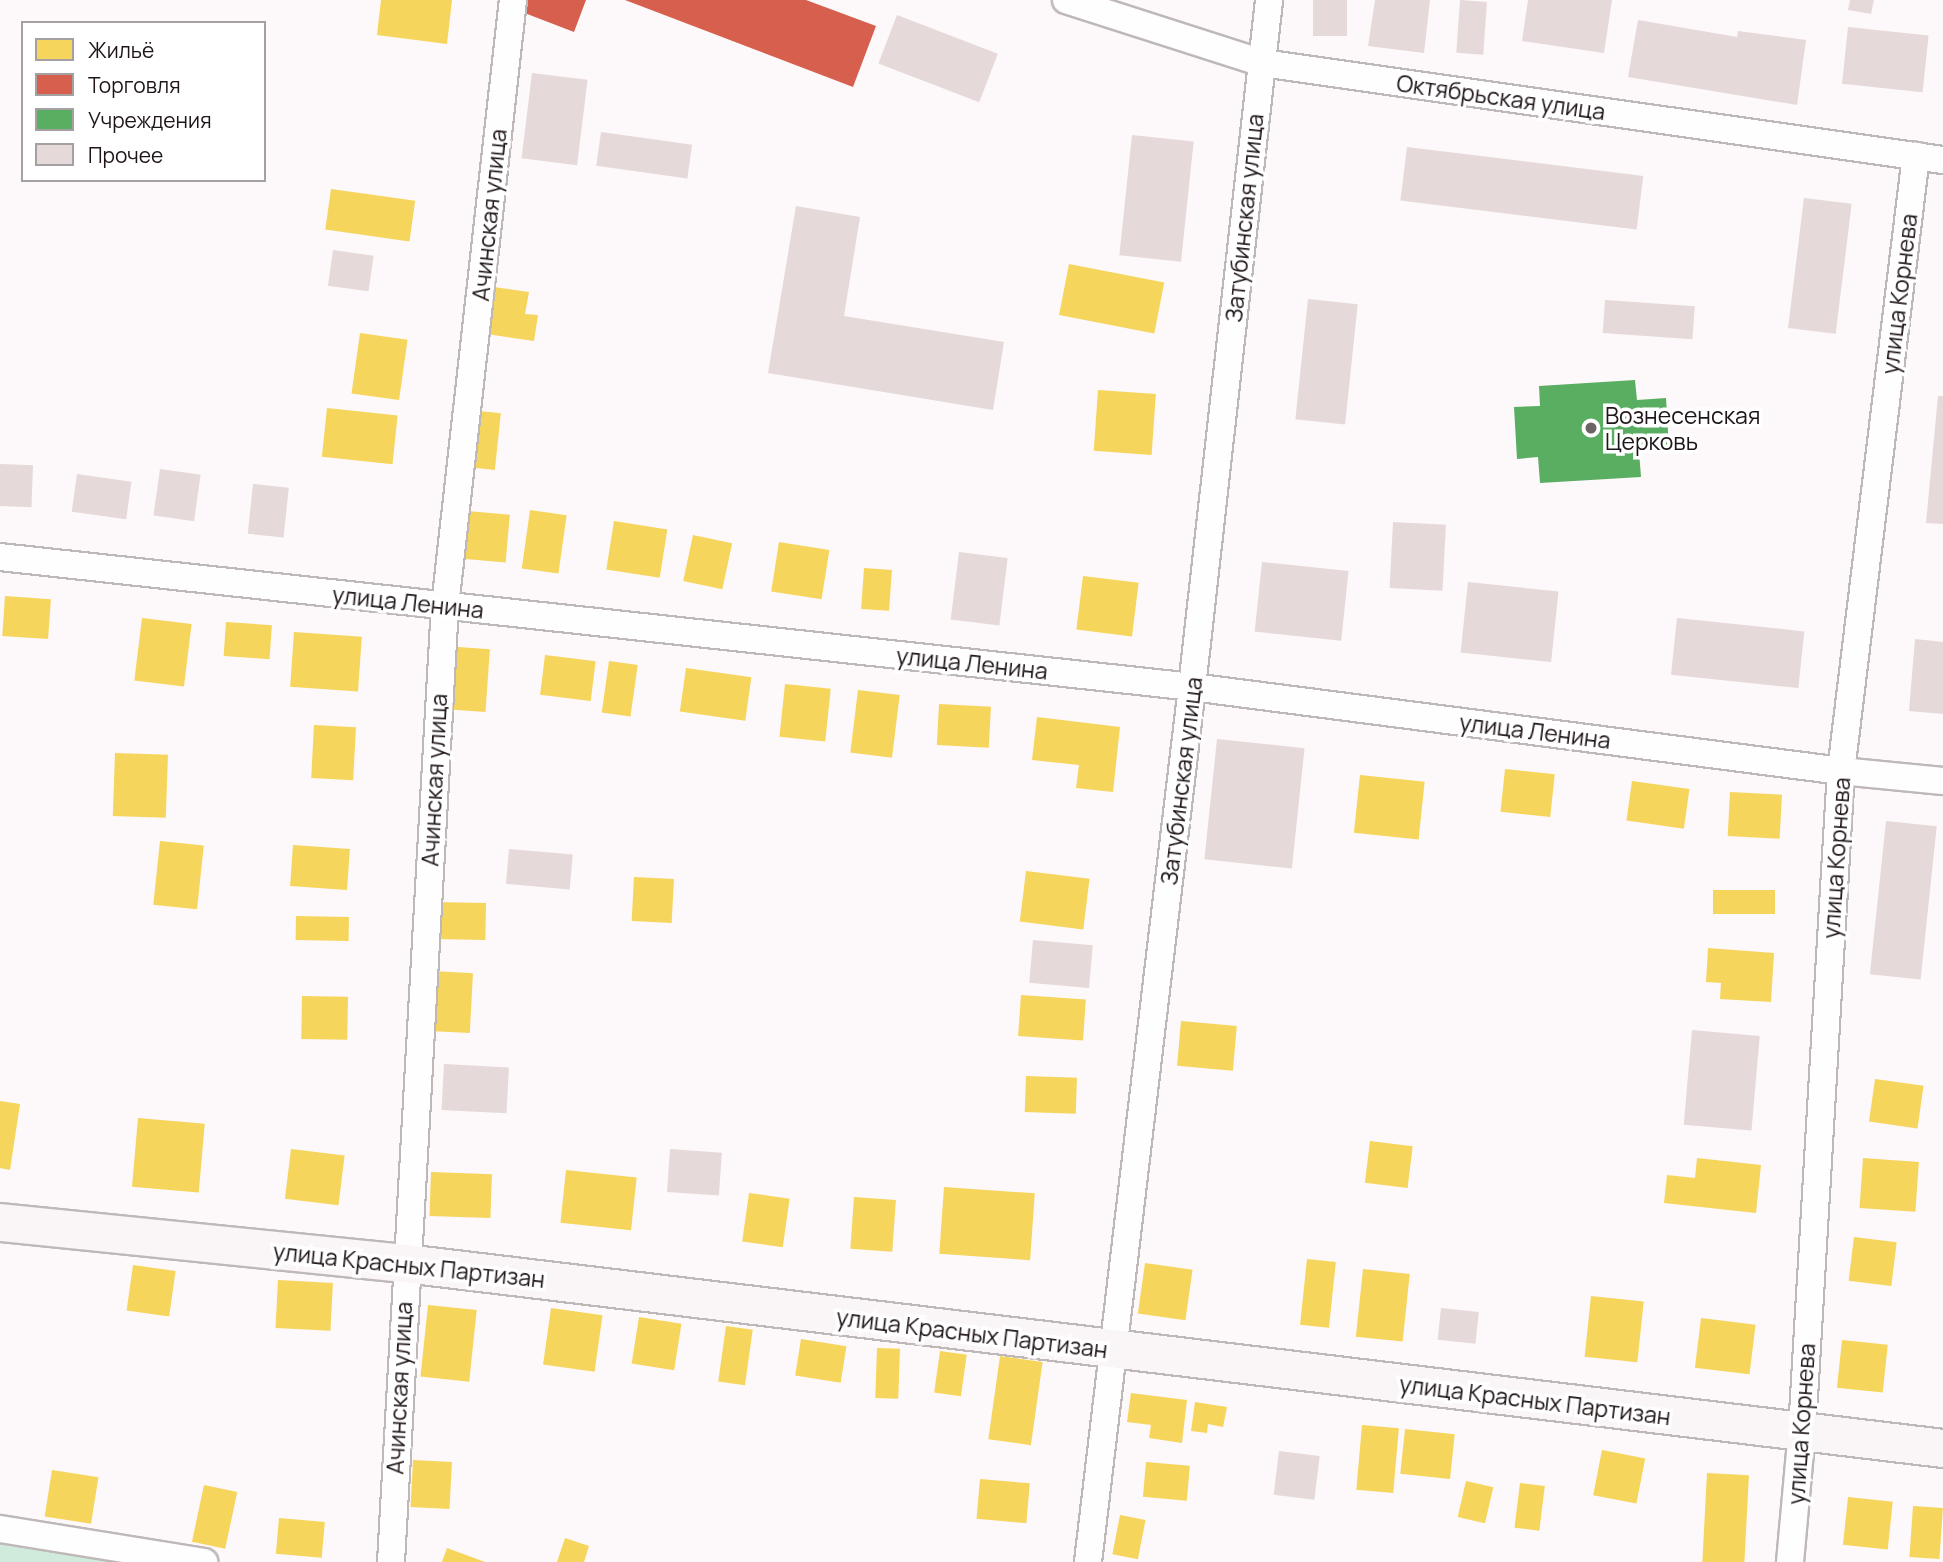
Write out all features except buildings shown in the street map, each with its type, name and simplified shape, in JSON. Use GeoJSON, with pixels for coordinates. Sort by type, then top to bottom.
{"type":"FeatureCollection","features":[{"type":"Feature","properties":{"kind":"main road","name":"улица Красных Партизан"},"geometry":{"type":"LineString","coordinates":[[0,1223],[405,1263],[1943,1448]]}},
{"type":"Feature","properties":{"kind":"street","name":"Ачинская улица"},"geometry":{"type":"LineString","coordinates":[[391,1562],[405,1263],[445,606],[513,0]]}},
{"type":"Feature","properties":{"kind":"street","name":"Октябрьская улица"},"geometry":{"type":"LineString","coordinates":[[1066,0],[1262,62],[1943,160]]}},
{"type":"Feature","properties":{"kind":"street","name":"Затубинская улица"},"geometry":{"type":"LineString","coordinates":[[1088,1562],[1192,687],[1269,0]]}},
{"type":"Feature","properties":{"kind":"street","name":"улица Корнева"},"geometry":{"type":"LineString","coordinates":[[1790,1562],[1802,1431],[1841,771],[1916,156]]}},
{"type":"Feature","properties":{"kind":"street","name":"улица Ленина"},"geometry":{"type":"LineString","coordinates":[[0,557],[1192,687],[1841,771],[1943,781]]}},
{"type":"Feature","properties":{"kind":"street"},"geometry":{"type":"LineString","coordinates":[[0,1529],[204,1562]]}},
{"type":"Feature","properties":{"kind":"green space"},"geometry":{"type":"Polygon","coordinates":[[[0,1537],[112,1562],[0,1562],[0,1537]]]}},
{"type":"Feature","properties":{"kind":"place","name":"Вознесенская Церковь"},"geometry":{"type":"Point","coordinates":[1591,428]}}]}
